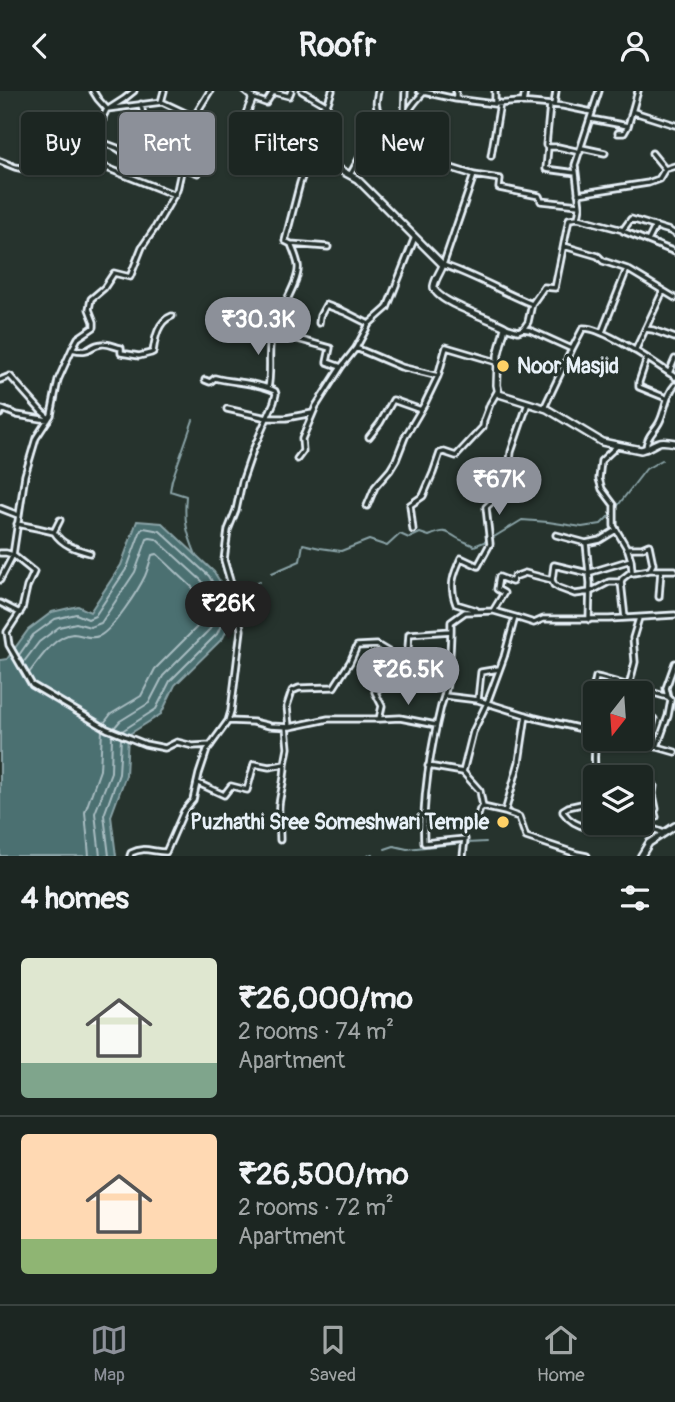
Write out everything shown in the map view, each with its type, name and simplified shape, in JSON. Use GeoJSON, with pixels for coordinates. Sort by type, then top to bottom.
{"type":"FeatureCollection","features":[{"type":"Feature","properties":{"kind":"main road"},"geometry":{"type":"LineString","coordinates":[[246,91],[252,97],[247,112]]}},
{"type":"Feature","properties":{"kind":"main road"},"geometry":{"type":"LineString","coordinates":[[342,171],[357,179],[443,265],[434,286],[438,296],[505,327],[497,362],[497,392],[504,397],[544,408],[602,442],[641,450],[658,441],[675,443]]}},
{"type":"Feature","properties":{"kind":"main road"},"geometry":{"type":"LineString","coordinates":[[641,856],[649,843],[675,827]]}},
{"type":"Feature","properties":{"kind":"street"},"geometry":{"type":"LineString","coordinates":[[93,91],[108,109]]}},
{"type":"Feature","properties":{"kind":"street"},"geometry":{"type":"LineString","coordinates":[[119,149],[101,142],[103,117],[108,109],[134,91]]}},
{"type":"Feature","properties":{"kind":"street"},"geometry":{"type":"LineString","coordinates":[[161,102],[164,91]]}},
{"type":"Feature","properties":{"kind":"street"},"geometry":{"type":"LineString","coordinates":[[197,112],[210,91]]}},
{"type":"Feature","properties":{"kind":"street"},"geometry":{"type":"LineString","coordinates":[[252,97],[266,103],[273,92],[289,96],[292,91]]}},
{"type":"Feature","properties":{"kind":"street"},"geometry":{"type":"LineString","coordinates":[[302,91],[326,105]]}},
{"type":"Feature","properties":{"kind":"street"},"geometry":{"type":"LineString","coordinates":[[324,112],[332,91]]}},
{"type":"Feature","properties":{"kind":"street"},"geometry":{"type":"LineString","coordinates":[[350,175],[368,143],[381,151],[391,142],[390,131],[377,110],[378,91]]}},
{"type":"Feature","properties":{"kind":"street"},"geometry":{"type":"LineString","coordinates":[[405,91],[406,154],[474,175],[500,179],[499,188],[538,197],[541,201],[579,205]]}},
{"type":"Feature","properties":{"kind":"street"},"geometry":{"type":"LineString","coordinates":[[408,112],[412,103],[418,100],[421,91],[456,99],[563,106],[592,112]]}},
{"type":"Feature","properties":{"kind":"street"},"geometry":{"type":"LineString","coordinates":[[456,91],[456,99]]}},
{"type":"Feature","properties":{"kind":"street"},"geometry":{"type":"LineString","coordinates":[[491,156],[498,103],[495,91]]}},
{"type":"Feature","properties":{"kind":"street"},"geometry":{"type":"LineString","coordinates":[[523,103],[525,91]]}},
{"type":"Feature","properties":{"kind":"street"},"geometry":{"type":"LineString","coordinates":[[556,91],[552,105],[546,169],[576,173]]}},
{"type":"Feature","properties":{"kind":"street"},"geometry":{"type":"LineString","coordinates":[[578,218],[575,165],[599,91]]}},
{"type":"Feature","properties":{"kind":"street"},"geometry":{"type":"LineString","coordinates":[[618,133],[624,133],[628,126],[638,91]]}},
{"type":"Feature","properties":{"kind":"street"},"geometry":{"type":"LineString","coordinates":[[108,109],[161,102],[184,112]]}},
{"type":"Feature","properties":{"kind":"street"},"geometry":{"type":"LineString","coordinates":[[141,104],[142,112]]}},
{"type":"Feature","properties":{"kind":"street"},"geometry":{"type":"LineString","coordinates":[[633,112],[675,125]]}},
{"type":"Feature","properties":{"kind":"street"},"geometry":{"type":"LineString","coordinates":[[591,119],[628,126]]}},
{"type":"Feature","properties":{"kind":"street"},"geometry":{"type":"LineString","coordinates":[[548,147],[605,153]]}},
{"type":"Feature","properties":{"kind":"street"},"geometry":{"type":"LineString","coordinates":[[0,161],[21,169],[33,170],[48,153],[64,158],[72,157],[114,170],[175,195]]}},
{"type":"Feature","properties":{"kind":"street"},"geometry":{"type":"LineString","coordinates":[[652,153],[664,169]]}},
{"type":"Feature","properties":{"kind":"street"},"geometry":{"type":"LineString","coordinates":[[578,194],[648,183],[659,179],[664,169],[675,166]]}},
{"type":"Feature","properties":{"kind":"street"},"geometry":{"type":"LineString","coordinates":[[0,580],[13,555],[25,475],[36,437],[49,419],[58,380],[72,349],[78,338],[94,327],[89,309],[91,299],[104,288],[114,273],[130,277],[142,247],[175,195],[182,175]]}},
{"type":"Feature","properties":{"kind":"street"},"geometry":{"type":"LineString","coordinates":[[303,175],[285,241],[291,244],[328,247]]}},
{"type":"Feature","properties":{"kind":"street"},"geometry":{"type":"LineString","coordinates":[[474,175],[443,265],[532,304]]}},
{"type":"Feature","properties":{"kind":"street"},"geometry":{"type":"LineString","coordinates":[[505,327],[518,331],[523,328],[528,322],[532,304],[544,287],[555,288],[569,219],[578,218],[623,230],[622,232],[675,252]]}},
{"type":"Feature","properties":{"kind":"street"},"geometry":{"type":"LineString","coordinates":[[623,230],[631,219],[675,234]]}},
{"type":"Feature","properties":{"kind":"street"},"geometry":{"type":"LineString","coordinates":[[648,241],[655,227]]}},
{"type":"Feature","properties":{"kind":"street"},"geometry":{"type":"LineString","coordinates":[[297,459],[303,451],[302,439],[320,398],[356,348],[369,324],[382,314],[391,301],[415,236]]}},
{"type":"Feature","properties":{"kind":"street"},"geometry":{"type":"LineString","coordinates":[[268,388],[272,332],[296,277],[298,266],[291,244]]}},
{"type":"Feature","properties":{"kind":"street"},"geometry":{"type":"LineString","coordinates":[[564,246],[598,256],[603,261],[627,269],[675,297]]}},
{"type":"Feature","properties":{"kind":"street"},"geometry":{"type":"LineString","coordinates":[[602,332],[627,269]]}},
{"type":"Feature","properties":{"kind":"street"},"geometry":{"type":"LineString","coordinates":[[635,351],[663,291]]}},
{"type":"Feature","properties":{"kind":"street"},"geometry":{"type":"LineString","coordinates":[[319,323],[326,305],[369,324]]}},
{"type":"Feature","properties":{"kind":"street"},"geometry":{"type":"LineString","coordinates":[[72,349],[85,351],[97,344],[105,344],[121,348],[121,353],[135,356],[151,353],[159,329],[166,318],[172,316]]}},
{"type":"Feature","properties":{"kind":"street"},"geometry":{"type":"LineString","coordinates":[[544,408],[584,327],[602,332],[675,377]]}},
{"type":"Feature","properties":{"kind":"street"},"geometry":{"type":"LineString","coordinates":[[523,328],[572,349]]}},
{"type":"Feature","properties":{"kind":"street"},"geometry":{"type":"LineString","coordinates":[[645,329],[675,338]]}},
{"type":"Feature","properties":{"kind":"street"},"geometry":{"type":"LineString","coordinates":[[272,332],[330,348],[327,362],[341,367]]}},
{"type":"Feature","properties":{"kind":"street"},"geometry":{"type":"LineString","coordinates":[[367,506],[375,487],[396,460],[405,437],[438,376],[446,347],[497,362]]}},
{"type":"Feature","properties":{"kind":"street"},"geometry":{"type":"LineString","coordinates":[[356,348],[401,367],[438,376]]}},
{"type":"Feature","properties":{"kind":"street"},"geometry":{"type":"LineString","coordinates":[[647,358],[639,387],[666,398]]}},
{"type":"Feature","properties":{"kind":"street"},"geometry":{"type":"LineString","coordinates":[[668,373],[675,359]]}},
{"type":"Feature","properties":{"kind":"street"},"geometry":{"type":"LineString","coordinates":[[0,380],[10,376],[49,419]]}},
{"type":"Feature","properties":{"kind":"street"},"geometry":{"type":"LineString","coordinates":[[130,856],[142,848],[166,852],[184,811],[193,800],[207,750],[228,721],[231,711],[241,630],[237,605],[223,560],[228,530],[236,512],[242,482],[276,394],[268,388],[215,378],[210,382],[205,380]]}},
{"type":"Feature","properties":{"kind":"street"},"geometry":{"type":"LineString","coordinates":[[646,449],[648,437],[659,422],[666,398],[675,385]]}},
{"type":"Feature","properties":{"kind":"street"},"geometry":{"type":"LineString","coordinates":[[414,530],[410,505],[423,496],[440,453],[444,451],[456,456],[461,451],[482,428],[497,392]]}},
{"type":"Feature","properties":{"kind":"street"},"geometry":{"type":"LineString","coordinates":[[369,437],[393,400],[421,409]]}},
{"type":"Feature","properties":{"kind":"street"},"geometry":{"type":"LineString","coordinates":[[478,611],[456,604],[451,592],[454,573],[461,558],[478,566],[490,544],[486,507],[507,488],[511,452],[528,403]]}},
{"type":"Feature","properties":{"kind":"street"},"geometry":{"type":"LineString","coordinates":[[227,409],[267,418],[313,413]]}},
{"type":"Feature","properties":{"kind":"street"},"geometry":{"type":"LineString","coordinates":[[1,410],[49,419]]}},
{"type":"Feature","properties":{"kind":"street"},"geometry":{"type":"LineString","coordinates":[[618,445],[603,459],[598,474],[601,486],[614,505],[613,522],[627,548],[633,566],[631,573]]}},
{"type":"Feature","properties":{"kind":"street"},"geometry":{"type":"LineString","coordinates":[[0,508],[18,515]]}},
{"type":"Feature","properties":{"kind":"street"},"geometry":{"type":"LineString","coordinates":[[54,532],[60,520]]}},
{"type":"Feature","properties":{"kind":"street"},"geometry":{"type":"LineString","coordinates":[[17,524],[54,532],[63,543],[90,553]]}},
{"type":"Feature","properties":{"kind":"street"},"geometry":{"type":"LineString","coordinates":[[556,535],[586,543],[600,540],[617,530]]}},
{"type":"Feature","properties":{"kind":"street"},"geometry":{"type":"LineString","coordinates":[[586,543],[590,583],[589,620]]}},
{"type":"Feature","properties":{"kind":"street"},"geometry":{"type":"LineString","coordinates":[[627,548],[649,545],[653,564],[650,570]]}},
{"type":"Feature","properties":{"kind":"street"},"geometry":{"type":"LineString","coordinates":[[0,553],[13,555],[34,572],[20,613],[7,632],[9,645],[32,684],[107,729],[145,744],[165,748],[177,742],[193,746],[211,745]]}},
{"type":"Feature","properties":{"kind":"street"},"geometry":{"type":"LineString","coordinates":[[621,582],[609,582],[590,592],[570,593],[554,585],[554,565],[588,573],[631,560]]}},
{"type":"Feature","properties":{"kind":"street"},"geometry":{"type":"LineString","coordinates":[[659,597],[661,570]]}},
{"type":"Feature","properties":{"kind":"street"},"geometry":{"type":"LineString","coordinates":[[625,619],[622,579],[631,573],[675,570]]}},
{"type":"Feature","properties":{"kind":"street"},"geometry":{"type":"LineString","coordinates":[[492,611],[504,593],[497,589],[499,577],[512,582],[514,577],[524,573],[552,580]]}},
{"type":"Feature","properties":{"kind":"street"},"geometry":{"type":"LineString","coordinates":[[0,603],[20,613]]}},
{"type":"Feature","properties":{"kind":"street"},"geometry":{"type":"LineString","coordinates":[[463,856],[466,839],[424,843],[428,766],[445,696],[451,655],[451,622],[465,612],[478,611],[492,611],[531,623],[543,619],[625,619],[675,615]]}},
{"type":"Feature","properties":{"kind":"street"},"geometry":{"type":"LineString","coordinates":[[463,772],[473,732],[487,703],[515,617]]}},
{"type":"Feature","properties":{"kind":"street"},"geometry":{"type":"LineString","coordinates":[[630,681],[635,661],[633,638],[639,618]]}},
{"type":"Feature","properties":{"kind":"street"},"geometry":{"type":"LineString","coordinates":[[379,719],[382,706],[375,692],[407,661],[409,634],[451,631]]}},
{"type":"Feature","properties":{"kind":"street"},"geometry":{"type":"LineString","coordinates":[[280,840],[279,806],[288,748],[287,706],[292,691],[299,688],[334,687],[357,646],[377,645],[392,654],[408,654]]}},
{"type":"Feature","properties":{"kind":"street"},"geometry":{"type":"LineString","coordinates":[[657,747],[668,716],[671,700],[666,688],[675,663]]}},
{"type":"Feature","properties":{"kind":"street"},"geometry":{"type":"LineString","coordinates":[[478,700],[481,672],[499,669]]}},
{"type":"Feature","properties":{"kind":"street"},"geometry":{"type":"LineString","coordinates":[[595,681],[596,677],[611,681]]}},
{"type":"Feature","properties":{"kind":"street"},"geometry":{"type":"LineString","coordinates":[[653,693],[668,697]]}},
{"type":"Feature","properties":{"kind":"street"},"geometry":{"type":"LineString","coordinates":[[445,696],[478,700],[583,729]]}},
{"type":"Feature","properties":{"kind":"street"},"geometry":{"type":"LineString","coordinates":[[505,812],[519,762],[526,715]]}},
{"type":"Feature","properties":{"kind":"street"},"geometry":{"type":"LineString","coordinates":[[228,721],[288,727],[328,719],[400,718],[436,725]]}},
{"type":"Feature","properties":{"kind":"street"},"geometry":{"type":"LineString","coordinates":[[653,723],[654,719]]}},
{"type":"Feature","properties":{"kind":"street"},"geometry":{"type":"LineString","coordinates":[[653,746],[675,752]]}},
{"type":"Feature","properties":{"kind":"street"},"geometry":{"type":"LineString","coordinates":[[198,783],[224,795],[231,786],[247,790],[254,764],[269,767],[285,764]]}},
{"type":"Feature","properties":{"kind":"street"},"geometry":{"type":"LineString","coordinates":[[428,766],[463,772],[480,791],[483,807]]}},
{"type":"Feature","properties":{"kind":"street"},"geometry":{"type":"LineString","coordinates":[[653,819],[656,817],[654,786]]}},
{"type":"Feature","properties":{"kind":"street"},"geometry":{"type":"LineString","coordinates":[[583,804],[568,807],[563,813],[571,822],[583,826]]}},
{"type":"Feature","properties":{"kind":"street"},"geometry":{"type":"LineString","coordinates":[[483,807],[519,817],[526,837],[576,855],[587,856]]}},
{"type":"Feature","properties":{"kind":"street"},"geometry":{"type":"LineString","coordinates":[[475,825],[483,807]]}},
{"type":"Feature","properties":{"kind":"street"},"geometry":{"type":"LineString","coordinates":[[653,830],[664,833]]}},
{"type":"Feature","properties":{"kind":"water"},"geometry":{"type":"Polygon","coordinates":[[[137,521],[162,523],[214,572],[237,609],[223,638],[175,685],[161,714],[128,735],[126,775],[111,816],[116,856],[0,856],[0,660],[7,659],[28,630],[52,612],[78,606],[90,612],[121,565],[137,521]]]}},
{"type":"Feature","properties":{"kind":"waterway"},"geometry":{"type":"LineString","coordinates":[[193,420],[170,491],[186,496],[187,526],[196,555]]}},
{"type":"Feature","properties":{"kind":"waterway"},"geometry":{"type":"LineString","coordinates":[[616,508],[646,469],[662,460]]}},
{"type":"Feature","properties":{"kind":"waterway"},"geometry":{"type":"LineString","coordinates":[[272,573],[300,561],[303,544],[341,551],[369,540],[387,546],[400,534],[409,538],[420,533],[429,536],[444,532],[474,546],[522,520],[582,527],[601,524],[612,513]]}},
{"type":"Feature","properties":{"kind":"waterway"},"geometry":{"type":"LineString","coordinates":[[229,595],[260,581]]}},
{"type":"Feature","properties":{"kind":"waterway"},"geometry":{"type":"LineString","coordinates":[[467,843],[486,842]]}},
{"type":"Feature","properties":{"kind":"waterway"},"geometry":{"type":"LineString","coordinates":[[385,849],[394,846],[407,849],[463,843]]}},
{"type":"Feature","properties":{"kind":"waterway"},"geometry":{"type":"LineString","coordinates":[[368,856],[372,854]]}},
{"type":"Feature","properties":{"kind":"place","name":"Noor Masjid"},"geometry":{"type":"Point","coordinates":[503,366]}},
{"type":"Feature","properties":{"kind":"place","name":"Puzhathi Sree Someshwari Temple"},"geometry":{"type":"Point","coordinates":[503,822]}}]}
